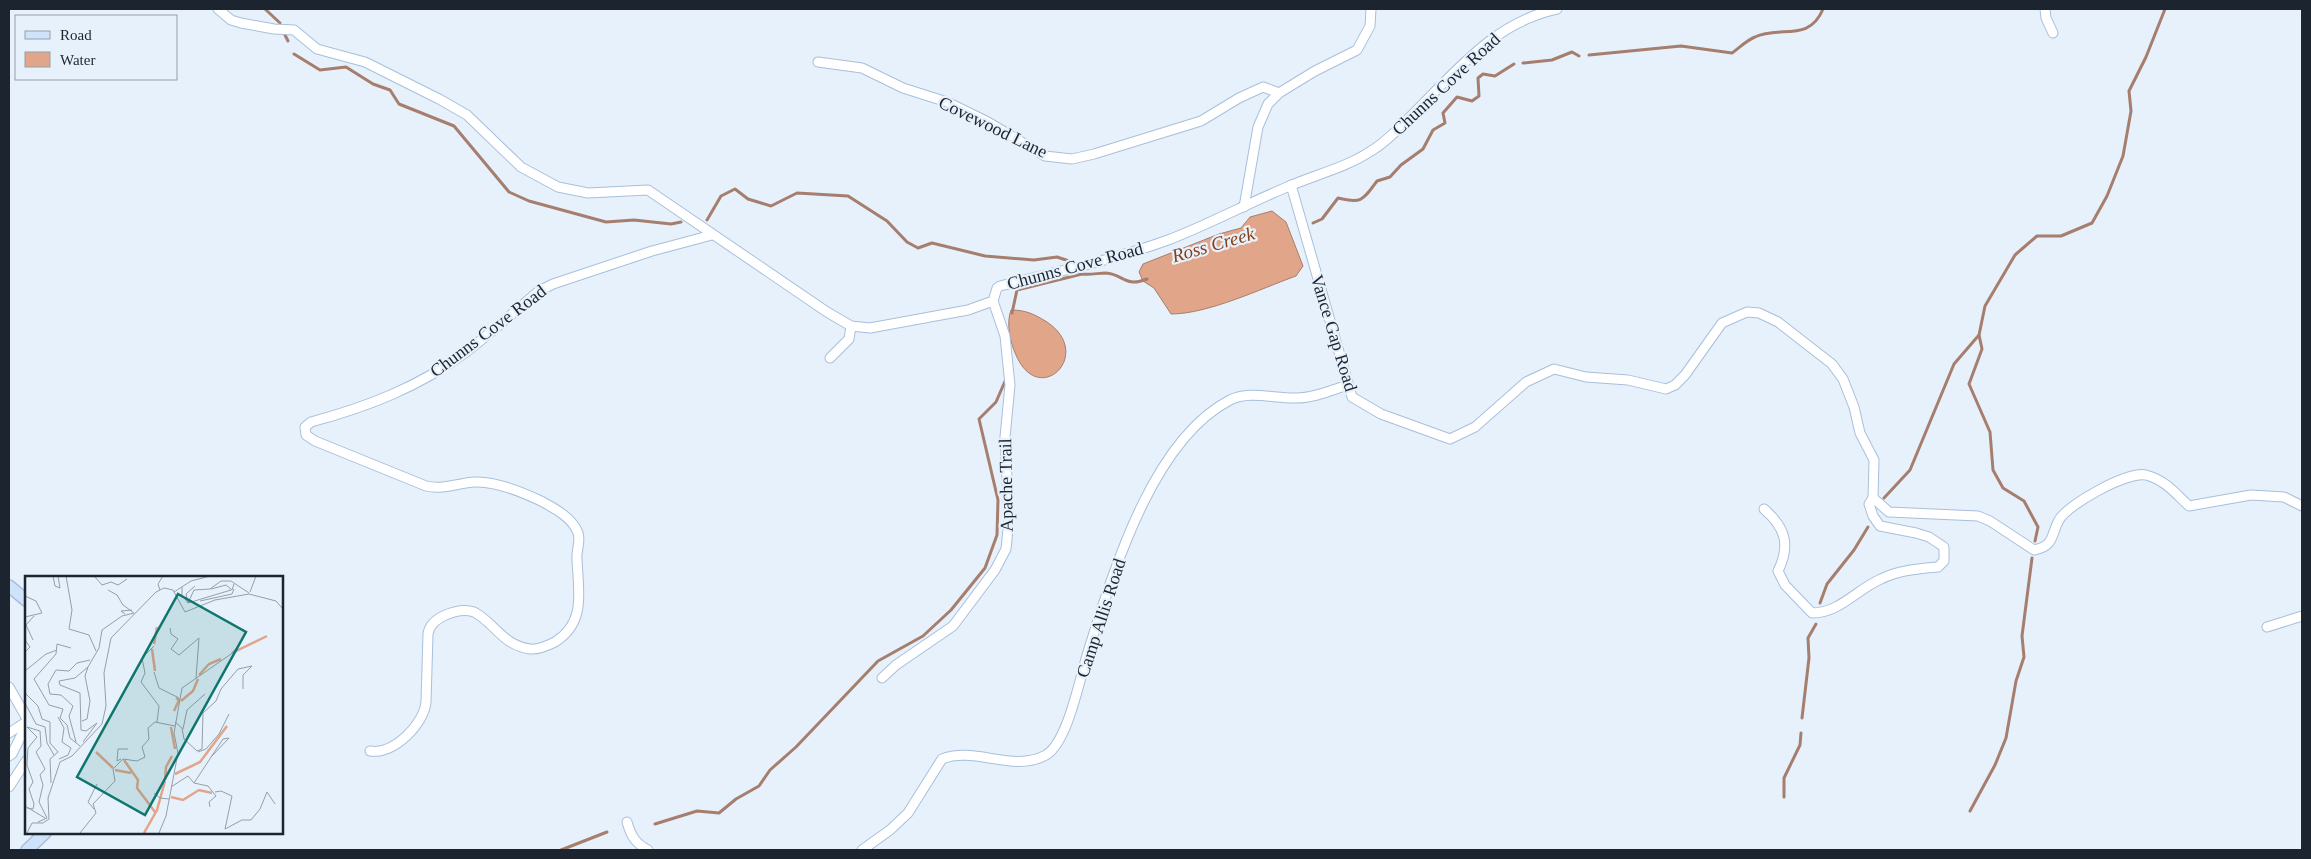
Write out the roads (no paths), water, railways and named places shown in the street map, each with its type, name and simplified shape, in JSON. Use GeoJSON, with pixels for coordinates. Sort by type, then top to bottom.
{"type":"FeatureCollection","features":[{"type":"Feature","properties":{"kind":"main road"},"geometry":{"type":"LineString","coordinates":[[9,586],[25,599]]}},
{"type":"Feature","properties":{"kind":"main road"},"geometry":{"type":"LineString","coordinates":[[27,850],[44,834]]}},
{"type":"Feature","properties":{"kind":"street"},"geometry":{"type":"LineString","coordinates":[[218,9],[231,20],[241,23],[274,29],[294,30],[317,49],[365,62],[439,99],[467,115],[521,167],[558,187],[588,193],[648,190],[712,235],[851,326],[848,339],[830,358]]}},
{"type":"Feature","properties":{"kind":"street"},"geometry":{"type":"LineString","coordinates":[[1244,207],[1258,127],[1268,104],[1279,93],[1315,70],[1357,50],[1370,26],[1371,9]]}},
{"type":"Feature","properties":{"kind":"street","name":"Chunns Cove Road"},"geometry":{"type":"LineString","coordinates":[[851,326],[884,327],[968,310],[993,301],[997,288],[1000,286],[1134,252],[1169,240],[1291,185],[1358,159],[1387,140],[1471,56],[1490,40],[1514,23],[1542,12],[1557,9]]}},
{"type":"Feature","properties":{"kind":"street"},"geometry":{"type":"LineString","coordinates":[[2046,9],[2046,18],[2053,33]]}},
{"type":"Feature","properties":{"kind":"street","name":"Covewood Lane"},"geometry":{"type":"LineString","coordinates":[[818,62],[862,68],[903,88],[947,102],[988,122],[1045,156],[1072,159],[1201,121],[1239,98],[1263,87],[1279,93]]}},
{"type":"Feature","properties":{"kind":"street","name":"Vance Gap Road"},"geometry":{"type":"LineString","coordinates":[[1291,185],[1352,397],[1381,414],[1450,439],[1475,427],[1526,382],[1554,369],[1586,377],[1628,380],[1666,389],[1675,385],[1685,375],[1722,323],[1747,312],[1758,313],[1778,322],[1818,353],[1832,364],[1843,379],[1854,407],[1860,433],[1874,460],[1873,498],[1869,504],[1873,516],[1880,526],[1929,537],[1944,546],[1944,561],[1938,567],[1901,571],[1879,579],[1854,598],[1824,613],[1812,614],[1785,585],[1778,571],[1786,538],[1777,520],[1764,509]]}},
{"type":"Feature","properties":{"kind":"street","name":"Chunns Cove Road"},"geometry":{"type":"LineString","coordinates":[[370,751],[380,752],[394,746],[404,738],[424,712],[428,634],[430,626],[435,621],[460,611],[474,612],[501,637],[530,649],[550,644],[568,631],[576,615],[580,595],[577,559],[578,533],[570,520],[563,515],[520,492],[475,482],[442,488],[426,486],[315,441],[306,435],[305,427],[311,422],[359,409],[407,389],[427,378],[465,352],[540,291],[552,284],[652,251],[712,235]]}},
{"type":"Feature","properties":{"kind":"street","name":"Apache Trail"},"geometry":{"type":"LineString","coordinates":[[882,678],[896,665],[953,626],[995,570],[1006,549],[1009,519],[1005,437],[1010,386],[1005,336],[993,301]]}},
{"type":"Feature","properties":{"kind":"street","name":"Camp Allis Road"},"geometry":{"type":"LineString","coordinates":[[862,850],[890,830],[908,813],[942,759],[959,754],[1024,762],[1046,754],[1055,747],[1067,723],[1088,652],[1124,550],[1141,510],[1162,469],[1178,445],[1198,424],[1231,400],[1242,397],[1298,398],[1348,385]]}},
{"type":"Feature","properties":{"kind":"street"},"geometry":{"type":"LineString","coordinates":[[1873,498],[1890,512],[1978,516],[1990,521],[2034,550],[2046,545],[2054,536],[2059,519],[2072,508],[2094,492],[2132,476],[2144,475],[2166,483],[2189,506],[2251,495],[2284,496],[2302,506]]}},
{"type":"Feature","properties":{"kind":"street"},"geometry":{"type":"LineString","coordinates":[[2266,627],[2302,616]]}},
{"type":"Feature","properties":{"kind":"street"},"geometry":{"type":"LineString","coordinates":[[9,687],[25,715]]}},
{"type":"Feature","properties":{"kind":"street"},"geometry":{"type":"LineString","coordinates":[[9,733],[25,725]]}},
{"type":"Feature","properties":{"kind":"street"},"geometry":{"type":"LineString","coordinates":[[9,756],[12,754],[25,726]]}},
{"type":"Feature","properties":{"kind":"street"},"geometry":{"type":"LineString","coordinates":[[9,787],[25,763]]}},
{"type":"Feature","properties":{"kind":"street"},"geometry":{"type":"LineString","coordinates":[[627,822],[631,836],[637,844],[648,850]]}},
{"type":"Feature","properties":{"kind":"water"},"geometry":{"type":"Polygon","coordinates":[[[1272,211],[1286,222],[1303,266],[1296,276],[1201,310],[1171,314],[1154,288],[1143,281],[1139,272],[1143,264],[1219,234],[1241,228],[1250,217],[1272,211]]]}},
{"type":"Feature","properties":{"kind":"water"},"geometry":{"type":"Polygon","coordinates":[[[1011,310],[1026,312],[1038,317],[1047,322],[1060,335],[1066,348],[1064,361],[1058,371],[1049,377],[1037,377],[1026,370],[1016,355],[1010,338],[1009,321],[1011,310]]]}},
{"type":"Feature","properties":{"kind":"waterway"},"geometry":{"type":"LineString","coordinates":[[265,9],[280,23]]}},
{"type":"Feature","properties":{"kind":"waterway","name":"Ross Creek"},"geometry":{"type":"LineString","coordinates":[[1589,55],[1681,46],[1732,53],[1755,37],[1774,32],[1802,30],[1810,26],[1823,9]]}},
{"type":"Feature","properties":{"kind":"waterway"},"geometry":{"type":"LineString","coordinates":[[1884,498],[1910,470],[1954,364],[1979,335],[1985,306],[2015,255],[2037,236],[2061,236],[2092,223],[2107,196],[2123,156],[2131,111],[2129,91],[2146,57],[2165,9]]}},
{"type":"Feature","properties":{"kind":"waterway"},"geometry":{"type":"LineString","coordinates":[[284,33],[288,41]]}},
{"type":"Feature","properties":{"kind":"waterway","name":"Ross Creek"},"geometry":{"type":"LineString","coordinates":[[1523,63],[1552,60],[1572,52],[1579,56]]}},
{"type":"Feature","properties":{"kind":"waterway"},"geometry":{"type":"LineString","coordinates":[[294,54],[320,70],[346,67],[373,84],[390,90],[399,104],[454,126],[509,192],[529,201],[606,222],[634,220],[671,224],[681,222]]}},
{"type":"Feature","properties":{"kind":"waterway","name":"Ross Creek"},"geometry":{"type":"LineString","coordinates":[[1313,223],[1322,219],[1338,198],[1352,201],[1361,199],[1377,181],[1390,177],[1401,165],[1423,149],[1433,130],[1445,123],[1443,113],[1457,97],[1472,101],[1479,96],[1478,78],[1483,74],[1495,76],[1514,64]]}},
{"type":"Feature","properties":{"kind":"waterway"},"geometry":{"type":"LineString","coordinates":[[707,220],[721,196],[735,189],[748,199],[771,206],[797,193],[848,196],[887,221],[907,242],[918,248],[932,243],[985,256],[1034,260],[1057,257],[1072,262]]}},
{"type":"Feature","properties":{"kind":"waterway"},"geometry":{"type":"LineString","coordinates":[[1012,313],[1017,290],[1082,274],[1106,273],[1134,282],[1147,279]]}},
{"type":"Feature","properties":{"kind":"waterway"},"geometry":{"type":"LineString","coordinates":[[1979,335],[1982,349],[1969,384],[1990,432],[1993,470],[2003,488],[2024,501],[2038,527],[2035,541]]}},
{"type":"Feature","properties":{"kind":"waterway"},"geometry":{"type":"LineString","coordinates":[[655,824],[697,811],[719,813],[736,799],[759,786],[770,770],[796,747],[878,661],[923,636],[951,610],[985,568],[997,535],[998,500],[979,419],[996,402],[1006,379]]}},
{"type":"Feature","properties":{"kind":"waterway"},"geometry":{"type":"LineString","coordinates":[[1820,603],[1827,584],[1854,550],[1868,527]]}},
{"type":"Feature","properties":{"kind":"waterway"},"geometry":{"type":"LineString","coordinates":[[1970,811],[1995,765],[2006,738],[2016,681],[2024,657],[2022,636],[2032,558]]}},
{"type":"Feature","properties":{"kind":"waterway"},"geometry":{"type":"LineString","coordinates":[[1802,718],[1809,658],[1808,638],[1816,624]]}},
{"type":"Feature","properties":{"kind":"waterway"},"geometry":{"type":"LineString","coordinates":[[1784,797],[1784,778],[1800,745],[1801,733]]}},
{"type":"Feature","properties":{"kind":"waterway"},"geometry":{"type":"LineString","coordinates":[[561,850],[607,832]]}}]}
